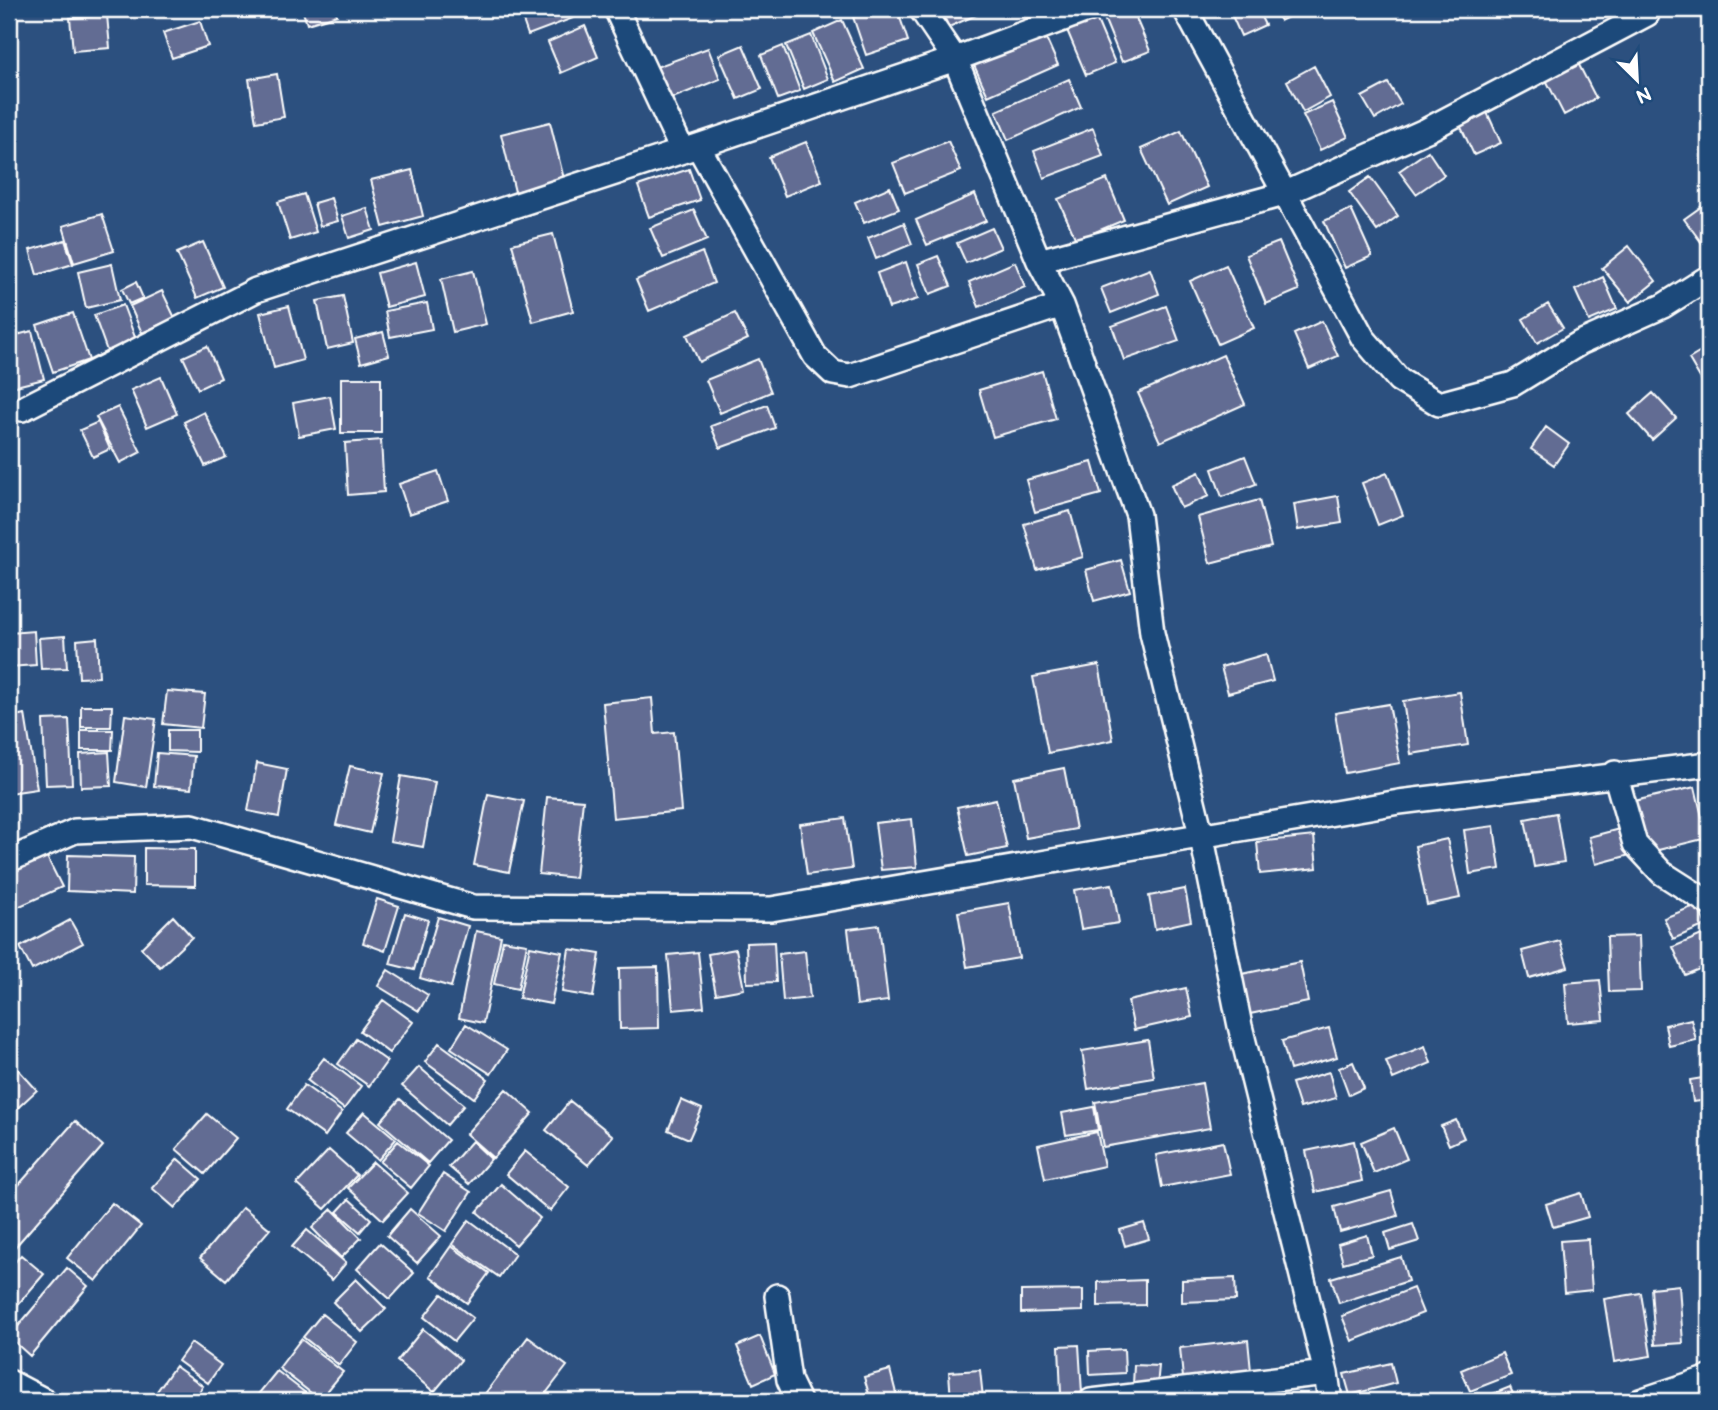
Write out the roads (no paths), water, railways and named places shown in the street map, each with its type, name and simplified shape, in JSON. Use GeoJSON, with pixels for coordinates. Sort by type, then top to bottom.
{"type":"FeatureCollection","features":[{"type":"Feature","properties":{"kind":"street"},"geometry":{"type":"LineString","coordinates":[[616,9],[690,148],[815,356],[833,373],[850,376],[1062,305]]}},
{"type":"Feature","properties":{"kind":"street"},"geometry":{"type":"LineString","coordinates":[[921,9],[955,59],[1039,261],[1062,305],[1138,515],[1152,634],[1202,838],[1240,1026],[1326,1373],[1330,1401]]}},
{"type":"Feature","properties":{"kind":"street"},"geometry":{"type":"LineString","coordinates":[[22,409],[256,290],[955,59],[1090,9]]}},
{"type":"Feature","properties":{"kind":"street"},"geometry":{"type":"LineString","coordinates":[[1185,9],[1363,338],[1399,380],[1440,404],[1513,384],[1580,343],[1663,306],[1709,277]]}},
{"type":"Feature","properties":{"kind":"street"},"geometry":{"type":"LineString","coordinates":[[1039,261],[1284,194],[1427,131],[1647,14]]}},
{"type":"Feature","properties":{"kind":"street"},"geometry":{"type":"LineString","coordinates":[[9,860],[75,831],[192,826],[473,907],[771,909],[1202,838],[1399,802],[1709,764]]}},
{"type":"Feature","properties":{"kind":"street"},"geometry":{"type":"LineString","coordinates":[[1615,774],[1635,844],[1662,873],[1709,902]]}},
{"type":"Feature","properties":{"kind":"street"},"geometry":{"type":"LineString","coordinates":[[777,1296],[789,1380],[799,1401]]}},
{"type":"Feature","properties":{"kind":"street"},"geometry":{"type":"LineString","coordinates":[[1091,1401],[1326,1373]]}},
{"type":"Feature","properties":{"kind":"street"},"geometry":{"type":"LineString","coordinates":[[1640,1401],[1709,1378]]}},
{"type":"Feature","properties":{"kind":"street"},"geometry":{"type":"LineString","coordinates":[[9,1382],[45,1401]]}}]}
